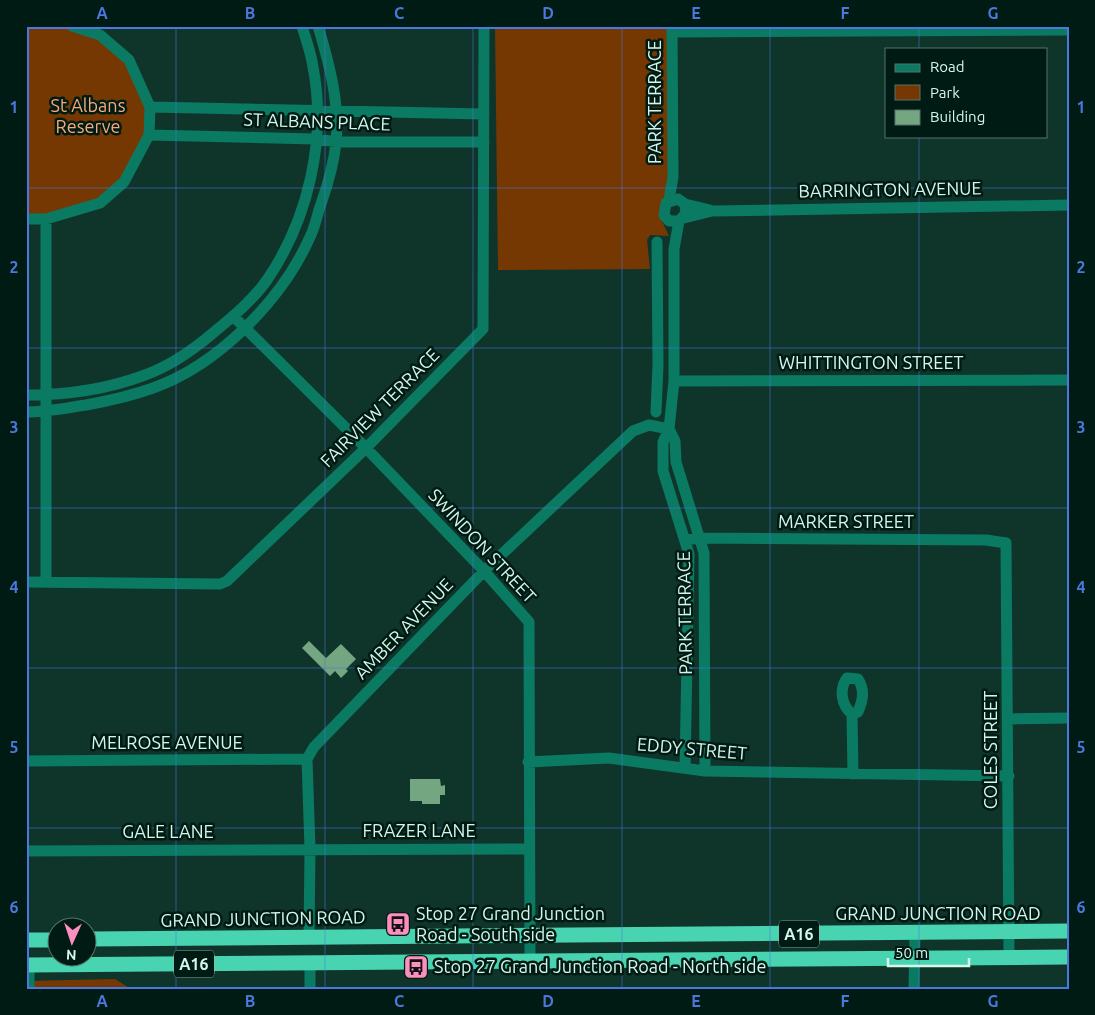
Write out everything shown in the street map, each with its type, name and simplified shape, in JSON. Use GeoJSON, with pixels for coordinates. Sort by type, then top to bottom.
{"type":"FeatureCollection","features":[{"type":"Feature","properties":{"kind":"highway","name":"GRAND JUNCTION ROAD"},"geometry":{"type":"LineString","coordinates":[[98,940],[1069,932]]}},
{"type":"Feature","properties":{"kind":"highway"},"geometry":{"type":"LineString","coordinates":[[26,940],[48,940]]}},
{"type":"Feature","properties":{"kind":"highway"},"geometry":{"type":"LineString","coordinates":[[26,949],[28,965]]}},
{"type":"Feature","properties":{"kind":"highway","name":"A16"},"geometry":{"type":"LineString","coordinates":[[28,965],[1069,957]]}},
{"type":"Feature","properties":{"kind":"street"},"geometry":{"type":"LineString","coordinates":[[26,220],[46,219],[100,203],[124,182],[149,135],[150,107],[129,60],[100,35],[72,26]]}},
{"type":"Feature","properties":{"kind":"street"},"geometry":{"type":"LineString","coordinates":[[26,395],[47,395],[104,388],[147,375],[190,352],[234,316],[266,281],[294,231],[311,176],[316,139],[317,112],[313,67],[302,26]]}},
{"type":"Feature","properties":{"kind":"street"},"geometry":{"type":"LineString","coordinates":[[26,412],[46,412],[106,401],[154,388],[198,365],[246,329],[281,287],[310,237],[329,179],[336,142],[336,112],[329,64],[318,26]]}},
{"type":"Feature","properties":{"kind":"street","name":"FAIRVIEW TERRACE"},"geometry":{"type":"LineString","coordinates":[[26,582],[220,584],[227,581],[366,448],[483,329],[484,26]]}},
{"type":"Feature","properties":{"kind":"street"},"geometry":{"type":"LineString","coordinates":[[672,29],[1069,30]]}},
{"type":"Feature","properties":{"kind":"street","name":"PARK TERRACE"},"geometry":{"type":"LineString","coordinates":[[672,29],[673,177],[677,201]]}},
{"type":"Feature","properties":{"kind":"street","name":"ST ALBANS PLACE"},"geometry":{"type":"LineString","coordinates":[[150,107],[484,114]]}},
{"type":"Feature","properties":{"kind":"street","name":"ST ALBANS PLACE"},"geometry":{"type":"LineString","coordinates":[[149,135],[316,139],[336,142],[484,142]]}},
{"type":"Feature","properties":{"kind":"street"},"geometry":{"type":"LineString","coordinates":[[677,201],[686,209],[678,220],[663,210],[677,201]]}},
{"type":"Feature","properties":{"kind":"street","name":"BARRINGTON AVENUE"},"geometry":{"type":"LineString","coordinates":[[677,201],[712,211]]}},
{"type":"Feature","properties":{"kind":"street","name":"BARRINGTON AVENUE"},"geometry":{"type":"LineString","coordinates":[[678,220],[712,211],[1069,205]]}},
{"type":"Feature","properties":{"kind":"street"},"geometry":{"type":"LineString","coordinates":[[46,219],[46,582]]}},
{"type":"Feature","properties":{"kind":"street","name":"PARK TERRACE"},"geometry":{"type":"LineString","coordinates":[[678,220],[674,249],[674,381],[670,428],[663,442],[663,471],[689,554],[686,768]]}},
{"type":"Feature","properties":{"kind":"street"},"geometry":{"type":"LineString","coordinates":[[656,412],[658,365],[657,242]]}},
{"type":"Feature","properties":{"kind":"street","name":"SWINDON STREET"},"geometry":{"type":"LineString","coordinates":[[234,316],[366,448],[484,571],[528,622],[530,961]]}},
{"type":"Feature","properties":{"kind":"street"},"geometry":{"type":"LineString","coordinates":[[657,316],[674,316]]}},
{"type":"Feature","properties":{"kind":"street","name":"WHITTINGTON STREET"},"geometry":{"type":"LineString","coordinates":[[674,381],[1069,380]]}},
{"type":"Feature","properties":{"kind":"street","name":"AMBER AVENUE"},"geometry":{"type":"LineString","coordinates":[[308,760],[314,747],[484,571],[632,431],[649,425],[670,428]]}},
{"type":"Feature","properties":{"kind":"street","name":"PARK TERRACE"},"geometry":{"type":"LineString","coordinates":[[670,428],[675,441],[676,462],[704,553],[705,772]]}},
{"type":"Feature","properties":{"kind":"street","name":"MARKER STREET"},"geometry":{"type":"LineString","coordinates":[[685,540],[700,538],[986,540],[1006,543]]}},
{"type":"Feature","properties":{"kind":"street","name":"COLES STREET"},"geometry":{"type":"LineString","coordinates":[[1006,543],[1009,776],[1008,957]]}},
{"type":"Feature","properties":{"kind":"street"},"geometry":{"type":"LineString","coordinates":[[852,714],[853,774]]}},
{"type":"Feature","properties":{"kind":"street"},"geometry":{"type":"LineString","coordinates":[[1008,719],[1069,718]]}},
{"type":"Feature","properties":{"kind":"street","name":"EDDY STREET"},"geometry":{"type":"LineString","coordinates":[[528,762],[609,758],[705,772],[1009,776]]}},
{"type":"Feature","properties":{"kind":"street"},"geometry":{"type":"LineString","coordinates":[[308,760],[309,937]]}},
{"type":"Feature","properties":{"kind":"street","name":"MELROSE AVENUE"},"geometry":{"type":"LineString","coordinates":[[26,761],[308,760]]}},
{"type":"Feature","properties":{"kind":"street","name":"FRAZER LANE"},"geometry":{"type":"LineString","coordinates":[[310,849],[528,848]]}},
{"type":"Feature","properties":{"kind":"street","name":"GALE LANE"},"geometry":{"type":"LineString","coordinates":[[26,851],[310,849]]}},
{"type":"Feature","properties":{"kind":"street"},"geometry":{"type":"LineString","coordinates":[[914,989],[915,933]]}},
{"type":"Feature","properties":{"kind":"street"},"geometry":{"type":"LineString","coordinates":[[310,963],[310,989]]}},
{"type":"Feature","properties":{"kind":"street"},"geometry":{"type":"LineString","coordinates":[[28,965],[29,989]]}},
{"type":"Feature","properties":{"kind":"green space","name":"St Albans Reserve"},"geometry":{"type":"Polygon","coordinates":[[[26,26],[72,26],[100,35],[129,60],[142,88],[149,135],[124,182],[100,203],[26,219],[26,26]]]}},
{"type":"Feature","properties":{"kind":"green space"},"geometry":{"type":"Polygon","coordinates":[[[495,26],[669,26],[669,181],[661,219],[669,236],[650,235],[647,240],[650,269],[498,270],[495,26]]]}},
{"type":"Feature","properties":{"kind":"green space"},"geometry":{"type":"Polygon","coordinates":[[[115,979],[131,989],[26,989],[26,981],[115,979]]]}},
{"type":"Feature","properties":{"kind":"building"},"geometry":{"type":"Polygon","coordinates":[[[309,641],[326,658],[341,644],[356,659],[346,669],[348,671],[341,678],[335,671],[330,676],[302,648],[309,641]]]}},
{"type":"Feature","properties":{"kind":"building"},"geometry":{"type":"Polygon","coordinates":[[[410,779],[440,779],[441,786],[445,785],[445,795],[440,795],[440,804],[422,804],[422,801],[410,801],[410,779]]]}},
{"type":"Feature","properties":{"kind":"place","name":"Stop 27 Grand Junction Road - South side"},"geometry":{"type":"Point","coordinates":[398,924]}},
{"type":"Feature","properties":{"kind":"place","name":"Stop 27 Grand Junction Road - North side"},"geometry":{"type":"Point","coordinates":[416,967]}}]}
